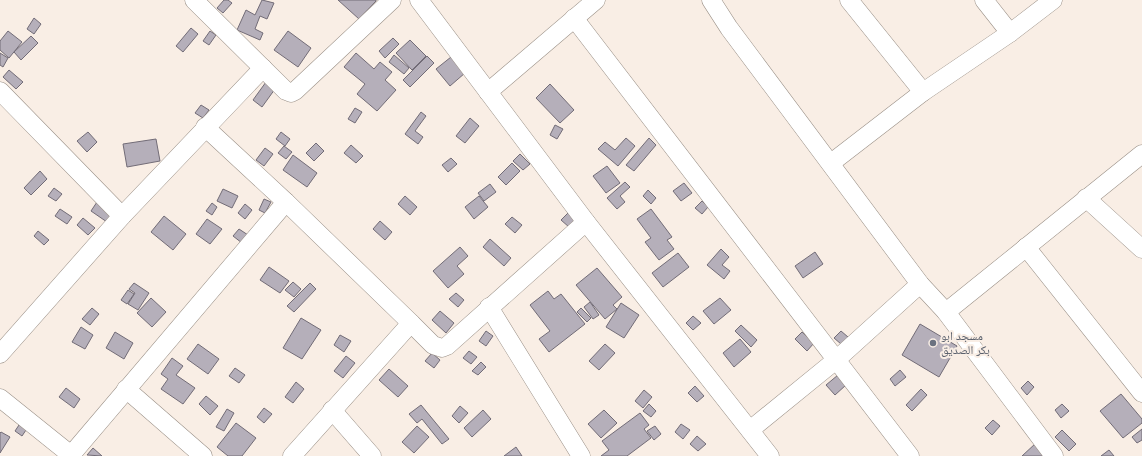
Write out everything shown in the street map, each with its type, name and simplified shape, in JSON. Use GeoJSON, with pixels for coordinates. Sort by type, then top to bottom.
{"type":"FeatureCollection","features":[{"type":"Feature","properties":{"kind":"street"},"geometry":{"type":"LineString","coordinates":[[203,3],[263,68],[286,91],[291,93],[295,91],[392,0]]}},
{"type":"Feature","properties":{"kind":"street"},"geometry":{"type":"LineString","coordinates":[[419,0],[586,222],[770,456]]}},
{"type":"Feature","properties":{"kind":"street"},"geometry":{"type":"LineString","coordinates":[[711,0],[729,28],[831,162],[920,284],[946,312],[1054,456]]}},
{"type":"Feature","properties":{"kind":"street"},"geometry":{"type":"LineString","coordinates":[[849,0],[923,92]]}},
{"type":"Feature","properties":{"kind":"street"},"geometry":{"type":"LineString","coordinates":[[984,0],[1010,34]]}},
{"type":"Feature","properties":{"kind":"street"},"geometry":{"type":"LineString","coordinates":[[831,162],[923,92],[1010,34],[1053,0]]}},
{"type":"Feature","properties":{"kind":"street"},"geometry":{"type":"LineString","coordinates":[[488,92],[591,2]]}},
{"type":"Feature","properties":{"kind":"street"},"geometry":{"type":"LineString","coordinates":[[574,18],[910,456]]}},
{"type":"Feature","properties":{"kind":"street"},"geometry":{"type":"LineString","coordinates":[[4,341],[205,127],[263,68]]}},
{"type":"Feature","properties":{"kind":"street"},"geometry":{"type":"LineString","coordinates":[[0,91],[122,216]]}},
{"type":"Feature","properties":{"kind":"street"},"geometry":{"type":"LineString","coordinates":[[205,127],[286,202],[433,345],[442,348],[447,346],[586,222]]}},
{"type":"Feature","properties":{"kind":"street"},"geometry":{"type":"LineString","coordinates":[[946,312],[1142,154]]}},
{"type":"Feature","properties":{"kind":"street"},"geometry":{"type":"LineString","coordinates":[[1086,198],[1142,249]]}},
{"type":"Feature","properties":{"kind":"street"},"geometry":{"type":"LineString","coordinates":[[0,398],[72,455],[286,202]]}},
{"type":"Feature","properties":{"kind":"street"},"geometry":{"type":"LineString","coordinates":[[1026,247],[1142,392]]}},
{"type":"Feature","properties":{"kind":"street"},"geometry":{"type":"LineString","coordinates":[[750,430],[836,360],[920,284]]}},
{"type":"Feature","properties":{"kind":"street"},"geometry":{"type":"LineString","coordinates":[[489,307],[581,456]]}},
{"type":"Feature","properties":{"kind":"street"},"geometry":{"type":"LineString","coordinates":[[292,456],[410,323]]}},
{"type":"Feature","properties":{"kind":"street"},"geometry":{"type":"LineString","coordinates":[[126,390],[203,456]]}},
{"type":"Feature","properties":{"kind":"street"},"geometry":{"type":"LineString","coordinates":[[332,410],[372,456]]}},
{"type":"Feature","properties":{"kind":"building"},"geometry":{"type":"Polygon","coordinates":[[[224,0],[228,0],[232,3],[223,13],[217,8],[224,0]]]}},
{"type":"Feature","properties":{"kind":"building"},"geometry":{"type":"Polygon","coordinates":[[[262,0],[274,3],[267,19],[260,16],[255,29],[263,33],[260,40],[237,30],[246,10],[255,15],[262,0]]]}},
{"type":"Feature","properties":{"kind":"building"},"geometry":{"type":"Polygon","coordinates":[[[338,0],[376,0],[376,1],[359,19],[338,0]]]}},
{"type":"Feature","properties":{"kind":"building"},"geometry":{"type":"Polygon","coordinates":[[[34,18],[41,24],[34,34],[27,29],[34,18]]]}},
{"type":"Feature","properties":{"kind":"building"},"geometry":{"type":"Polygon","coordinates":[[[191,28],[198,34],[183,52],[176,46],[191,28]]]}},
{"type":"Feature","properties":{"kind":"building"},"geometry":{"type":"Polygon","coordinates":[[[8,31],[22,42],[9,58],[0,50],[0,41],[8,31]]]}},
{"type":"Feature","properties":{"kind":"building"},"geometry":{"type":"Polygon","coordinates":[[[210,31],[216,35],[209,45],[203,41],[210,31]]]}},
{"type":"Feature","properties":{"kind":"building"},"geometry":{"type":"Polygon","coordinates":[[[288,31],[311,48],[298,67],[274,50],[288,31]]]}},
{"type":"Feature","properties":{"kind":"building"},"geometry":{"type":"Polygon","coordinates":[[[31,36],[38,43],[21,60],[14,52],[31,36]]]}},
{"type":"Feature","properties":{"kind":"building"},"geometry":{"type":"Polygon","coordinates":[[[393,38],[399,44],[385,58],[379,51],[393,38]]]}},
{"type":"Feature","properties":{"kind":"building"},"geometry":{"type":"Polygon","coordinates":[[[410,40],[426,56],[412,70],[396,53],[410,40]]]}},
{"type":"Feature","properties":{"kind":"building"},"geometry":{"type":"Polygon","coordinates":[[[0,53],[8,58],[3,67],[0,65],[0,53]]]}},
{"type":"Feature","properties":{"kind":"building"},"geometry":{"type":"Polygon","coordinates":[[[356,53],[374,69],[380,62],[392,72],[385,80],[396,90],[377,111],[357,94],[365,84],[344,67],[356,53]]]}},
{"type":"Feature","properties":{"kind":"building"},"geometry":{"type":"Polygon","coordinates":[[[394,55],[409,68],[404,74],[389,62],[394,55]]]}},
{"type":"Feature","properties":{"kind":"building"},"geometry":{"type":"Polygon","coordinates":[[[427,56],[434,63],[410,87],[403,80],[427,56]]]}},
{"type":"Feature","properties":{"kind":"building"},"geometry":{"type":"Polygon","coordinates":[[[451,57],[465,73],[450,86],[436,69],[451,57]]]}},
{"type":"Feature","properties":{"kind":"building"},"geometry":{"type":"Polygon","coordinates":[[[9,70],[23,82],[16,89],[3,77],[9,70]]]}},
{"type":"Feature","properties":{"kind":"building"},"geometry":{"type":"Polygon","coordinates":[[[266,82],[275,89],[262,107],[253,100],[266,82]]]}},
{"type":"Feature","properties":{"kind":"building"},"geometry":{"type":"Polygon","coordinates":[[[550,84],[574,110],[560,123],[536,98],[550,84]]]}},
{"type":"Feature","properties":{"kind":"building"},"geometry":{"type":"Polygon","coordinates":[[[201,105],[209,110],[203,118],[195,113],[201,105]]]}},
{"type":"Feature","properties":{"kind":"building"},"geometry":{"type":"Polygon","coordinates":[[[355,108],[362,112],[355,123],[348,119],[355,108]]]}},
{"type":"Feature","properties":{"kind":"building"},"geometry":{"type":"Polygon","coordinates":[[[421,112],[426,116],[415,131],[423,137],[418,144],[405,134],[421,112]]]}},
{"type":"Feature","properties":{"kind":"building"},"geometry":{"type":"Polygon","coordinates":[[[470,118],[479,126],[465,143],[456,136],[470,118]]]}},
{"type":"Feature","properties":{"kind":"building"},"geometry":{"type":"Polygon","coordinates":[[[555,125],[563,129],[557,139],[550,135],[555,125]]]}},
{"type":"Feature","properties":{"kind":"building"},"geometry":{"type":"Polygon","coordinates":[[[88,132],[97,142],[87,152],[77,141],[88,132]]]}},
{"type":"Feature","properties":{"kind":"building"},"geometry":{"type":"Polygon","coordinates":[[[281,132],[290,139],[285,146],[276,139],[281,132]]]}},
{"type":"Feature","properties":{"kind":"building"},"geometry":{"type":"Polygon","coordinates":[[[626,138],[635,146],[618,166],[598,149],[605,142],[615,150],[626,138]]]}},
{"type":"Feature","properties":{"kind":"building"},"geometry":{"type":"Polygon","coordinates":[[[649,138],[656,145],[634,171],[626,165],[649,138]]]}},
{"type":"Feature","properties":{"kind":"building"},"geometry":{"type":"Polygon","coordinates":[[[156,139],[160,161],[127,167],[123,144],[156,139]]]}},
{"type":"Feature","properties":{"kind":"building"},"geometry":{"type":"Polygon","coordinates":[[[316,143],[324,151],[314,161],[306,153],[316,143]]]}},
{"type":"Feature","properties":{"kind":"building"},"geometry":{"type":"Polygon","coordinates":[[[351,145],[363,156],[356,163],[344,153],[351,145]]]}},
{"type":"Feature","properties":{"kind":"building"},"geometry":{"type":"Polygon","coordinates":[[[284,146],[292,152],[286,159],[278,153],[284,146]]]}},
{"type":"Feature","properties":{"kind":"building"},"geometry":{"type":"Polygon","coordinates":[[[265,148],[273,154],[264,166],[256,160],[265,148]]]}},
{"type":"Feature","properties":{"kind":"building"},"geometry":{"type":"Polygon","coordinates":[[[520,154],[530,164],[523,170],[513,161],[520,154]]]}},
{"type":"Feature","properties":{"kind":"building"},"geometry":{"type":"Polygon","coordinates":[[[293,155],[317,173],[307,187],[283,170],[293,155]]]}},
{"type":"Feature","properties":{"kind":"building"},"geometry":{"type":"Polygon","coordinates":[[[451,158],[457,164],[448,172],[442,165],[451,158]]]}},
{"type":"Feature","properties":{"kind":"building"},"geometry":{"type":"Polygon","coordinates":[[[512,163],[520,171],[506,185],[498,177],[512,163]]]}},
{"type":"Feature","properties":{"kind":"building"},"geometry":{"type":"Polygon","coordinates":[[[607,166],[620,183],[606,193],[593,176],[607,166]]]}},
{"type":"Feature","properties":{"kind":"building"},"geometry":{"type":"Polygon","coordinates":[[[40,171],[47,179],[31,195],[24,188],[40,171]]]}},
{"type":"Feature","properties":{"kind":"building"},"geometry":{"type":"Polygon","coordinates":[[[625,182],[630,187],[620,196],[625,202],[617,209],[607,198],[625,182]]]}},
{"type":"Feature","properties":{"kind":"building"},"geometry":{"type":"Polygon","coordinates":[[[684,183],[692,193],[681,201],[673,191],[684,183]]]}},
{"type":"Feature","properties":{"kind":"building"},"geometry":{"type":"Polygon","coordinates":[[[490,184],[496,192],[484,201],[478,193],[490,184]]]}},
{"type":"Feature","properties":{"kind":"building"},"geometry":{"type":"Polygon","coordinates":[[[54,188],[62,194],[56,201],[48,196],[54,188]]]}},
{"type":"Feature","properties":{"kind":"building"},"geometry":{"type":"Polygon","coordinates":[[[223,189],[238,196],[232,208],[217,201],[223,189]]]}},
{"type":"Feature","properties":{"kind":"building"},"geometry":{"type":"Polygon","coordinates":[[[648,190],[656,198],[651,204],[643,196],[648,190]]]}},
{"type":"Feature","properties":{"kind":"building"},"geometry":{"type":"Polygon","coordinates":[[[405,196],[417,207],[410,215],[398,204],[405,196]]]}},
{"type":"Feature","properties":{"kind":"building"},"geometry":{"type":"Polygon","coordinates":[[[479,196],[488,207],[474,219],[465,207],[479,196]]]}},
{"type":"Feature","properties":{"kind":"building"},"geometry":{"type":"Polygon","coordinates":[[[264,199],[271,202],[265,213],[259,210],[264,199]]]}},
{"type":"Feature","properties":{"kind":"building"},"geometry":{"type":"Polygon","coordinates":[[[702,201],[708,207],[702,214],[695,208],[702,201]]]}},
{"type":"Feature","properties":{"kind":"building"},"geometry":{"type":"Polygon","coordinates":[[[97,202],[113,213],[107,222],[91,211],[97,202]]]}},
{"type":"Feature","properties":{"kind":"building"},"geometry":{"type":"Polygon","coordinates":[[[212,203],[217,207],[212,215],[206,211],[212,203]]]}},
{"type":"Feature","properties":{"kind":"building"},"geometry":{"type":"Polygon","coordinates":[[[245,204],[252,210],[245,219],[238,213],[245,204]]]}},
{"type":"Feature","properties":{"kind":"building"},"geometry":{"type":"Polygon","coordinates":[[[60,209],[72,217],[67,224],[55,216],[60,209]]]}},
{"type":"Feature","properties":{"kind":"building"},"geometry":{"type":"Polygon","coordinates":[[[651,209],[672,237],[667,240],[674,249],[659,260],[645,242],[651,238],[637,219],[651,209]]]}},
{"type":"Feature","properties":{"kind":"building"},"geometry":{"type":"Polygon","coordinates":[[[568,213],[576,220],[569,227],[561,220],[568,213]]]}},
{"type":"Feature","properties":{"kind":"building"},"geometry":{"type":"Polygon","coordinates":[[[164,216],[186,234],[173,250],[151,232],[164,216]]]}},
{"type":"Feature","properties":{"kind":"building"},"geometry":{"type":"Polygon","coordinates":[[[512,217],[522,225],[515,233],[505,224],[512,217]]]}},
{"type":"Feature","properties":{"kind":"building"},"geometry":{"type":"Polygon","coordinates":[[[83,218],[95,228],[88,235],[77,225],[83,218]]]}},
{"type":"Feature","properties":{"kind":"building"},"geometry":{"type":"Polygon","coordinates":[[[207,219],[222,229],[210,244],[196,234],[207,219]]]}},
{"type":"Feature","properties":{"kind":"building"},"geometry":{"type":"Polygon","coordinates":[[[380,221],[392,232],[385,240],[373,229],[380,221]]]}},
{"type":"Feature","properties":{"kind":"building"},"geometry":{"type":"Polygon","coordinates":[[[239,229],[248,235],[242,243],[233,236],[239,229]]]}},
{"type":"Feature","properties":{"kind":"building"},"geometry":{"type":"Polygon","coordinates":[[[38,231],[49,240],[44,245],[34,236],[38,231]]]}},
{"type":"Feature","properties":{"kind":"building"},"geometry":{"type":"Polygon","coordinates":[[[490,239],[511,258],[504,266],[483,247],[490,239]]]}},
{"type":"Feature","properties":{"kind":"building"},"geometry":{"type":"Polygon","coordinates":[[[460,247],[468,256],[457,266],[464,274],[448,288],[433,271],[460,247]]]}},
{"type":"Feature","properties":{"kind":"building"},"geometry":{"type":"Polygon","coordinates":[[[721,249],[729,257],[722,265],[730,271],[724,279],[707,265],[721,249]]]}},
{"type":"Feature","properties":{"kind":"building"},"geometry":{"type":"Polygon","coordinates":[[[815,252],[823,264],[803,278],[795,266],[815,252]]]}},
{"type":"Feature","properties":{"kind":"building"},"geometry":{"type":"Polygon","coordinates":[[[678,253],[689,267],[663,287],[652,273],[678,253]]]}},
{"type":"Feature","properties":{"kind":"building"},"geometry":{"type":"Polygon","coordinates":[[[269,267],[289,281],[280,293],[260,280],[269,267]]]}},
{"type":"Feature","properties":{"kind":"building"},"geometry":{"type":"Polygon","coordinates":[[[597,268],[622,297],[613,305],[617,309],[605,319],[576,285],[597,268]]]}},
{"type":"Feature","properties":{"kind":"building"},"geometry":{"type":"Polygon","coordinates":[[[293,282],[301,289],[294,297],[285,290],[293,282]]]}},
{"type":"Feature","properties":{"kind":"building"},"geometry":{"type":"Polygon","coordinates":[[[134,283],[149,293],[138,310],[128,304],[135,293],[129,289],[134,283]]]}},
{"type":"Feature","properties":{"kind":"building"},"geometry":{"type":"Polygon","coordinates":[[[310,283],[316,289],[294,312],[287,306],[310,283]]]}},
{"type":"Feature","properties":{"kind":"building"},"geometry":{"type":"Polygon","coordinates":[[[128,290],[134,294],[127,304],[121,300],[128,290]]]}},
{"type":"Feature","properties":{"kind":"building"},"geometry":{"type":"Polygon","coordinates":[[[548,291],[554,299],[561,294],[585,324],[549,352],[539,339],[550,331],[530,305],[548,291]]]}},
{"type":"Feature","properties":{"kind":"building"},"geometry":{"type":"Polygon","coordinates":[[[456,293],[464,300],[458,307],[449,299],[456,293]]]}},
{"type":"Feature","properties":{"kind":"building"},"geometry":{"type":"Polygon","coordinates":[[[151,298],[166,312],[152,327],[137,313],[151,298]]]}},
{"type":"Feature","properties":{"kind":"building"},"geometry":{"type":"Polygon","coordinates":[[[720,298],[731,310],[714,324],[703,311],[720,298]]]}},
{"type":"Feature","properties":{"kind":"building"},"geometry":{"type":"Polygon","coordinates":[[[590,302],[599,315],[593,319],[584,307],[590,302]]]}},
{"type":"Feature","properties":{"kind":"building"},"geometry":{"type":"Polygon","coordinates":[[[621,303],[639,315],[624,338],[606,327],[621,303]]]}},
{"type":"Feature","properties":{"kind":"building"},"geometry":{"type":"Polygon","coordinates":[[[92,308],[99,314],[90,325],[82,319],[92,308]]]}},
{"type":"Feature","properties":{"kind":"building"},"geometry":{"type":"Polygon","coordinates":[[[581,308],[591,318],[587,322],[577,312],[581,308]]]}},
{"type":"Feature","properties":{"kind":"building"},"geometry":{"type":"Polygon","coordinates":[[[440,311],[454,323],[446,333],[432,320],[440,311]]]}},
{"type":"Feature","properties":{"kind":"building"},"geometry":{"type":"Polygon","coordinates":[[[693,316],[701,323],[693,330],[686,323],[693,316]]]}},
{"type":"Feature","properties":{"kind":"building"},"geometry":{"type":"Polygon","coordinates":[[[301,318],[321,330],[302,359],[283,348],[301,318]]]}},
{"type":"Feature","properties":{"kind":"building"},"geometry":{"type":"Polygon","coordinates":[[[920,324],[957,346],[939,377],[902,355],[920,324]]]}},
{"type":"Feature","properties":{"kind":"building"},"geometry":{"type":"Polygon","coordinates":[[[741,325],[757,340],[751,347],[735,331],[741,325]]]}},
{"type":"Feature","properties":{"kind":"building"},"geometry":{"type":"Polygon","coordinates":[[[81,327],[93,335],[85,349],[72,342],[81,327]]]}},
{"type":"Feature","properties":{"kind":"building"},"geometry":{"type":"Polygon","coordinates":[[[486,331],[493,336],[486,346],[479,341],[486,331]]]}},
{"type":"Feature","properties":{"kind":"building"},"geometry":{"type":"Polygon","coordinates":[[[841,331],[848,337],[841,344],[834,338],[841,331]]]}},
{"type":"Feature","properties":{"kind":"building"},"geometry":{"type":"Polygon","coordinates":[[[115,332],[133,343],[124,359],[106,348],[115,332]]]}},
{"type":"Feature","properties":{"kind":"building"},"geometry":{"type":"Polygon","coordinates":[[[802,332],[814,343],[807,351],[795,339],[802,332]]]}},
{"type":"Feature","properties":{"kind":"building"},"geometry":{"type":"Polygon","coordinates":[[[340,335],[351,341],[344,352],[334,345],[340,335]]]}},
{"type":"Feature","properties":{"kind":"building"},"geometry":{"type":"Polygon","coordinates":[[[740,339],[751,352],[734,367],[723,353],[740,339]]]}},
{"type":"Feature","properties":{"kind":"building"},"geometry":{"type":"Polygon","coordinates":[[[198,344],[219,359],[208,374],[187,359],[198,344]]]}},
{"type":"Feature","properties":{"kind":"building"},"geometry":{"type":"Polygon","coordinates":[[[605,344],[615,353],[599,370],[589,361],[605,344]]]}},
{"type":"Feature","properties":{"kind":"building"},"geometry":{"type":"Polygon","coordinates":[[[469,351],[477,357],[471,364],[463,358],[469,351]]]}},
{"type":"Feature","properties":{"kind":"building"},"geometry":{"type":"Polygon","coordinates":[[[432,353],[440,360],[434,368],[425,361],[432,353]]]}},
{"type":"Feature","properties":{"kind":"building"},"geometry":{"type":"Polygon","coordinates":[[[346,356],[355,363],[343,378],[334,371],[346,356]]]}},
{"type":"Feature","properties":{"kind":"building"},"geometry":{"type":"Polygon","coordinates":[[[172,358],[183,366],[176,375],[195,388],[183,404],[161,389],[168,379],[161,374],[172,358]]]}},
{"type":"Feature","properties":{"kind":"building"},"geometry":{"type":"Polygon","coordinates":[[[481,362],[486,367],[478,375],[472,371],[481,362]]]}},
{"type":"Feature","properties":{"kind":"building"},"geometry":{"type":"Polygon","coordinates":[[[235,368],[245,375],[239,383],[229,376],[235,368]]]}},
{"type":"Feature","properties":{"kind":"building"},"geometry":{"type":"Polygon","coordinates":[[[389,369],[408,386],[398,397],[379,380],[389,369]]]}},
{"type":"Feature","properties":{"kind":"building"},"geometry":{"type":"Polygon","coordinates":[[[900,370],[906,377],[895,386],[890,379],[900,370]]]}},
{"type":"Feature","properties":{"kind":"building"},"geometry":{"type":"Polygon","coordinates":[[[838,375],[846,385],[835,395],[826,385],[838,375]]]}},
{"type":"Feature","properties":{"kind":"building"},"geometry":{"type":"Polygon","coordinates":[[[1028,381],[1034,387],[1027,395],[1021,388],[1028,381]]]}},
{"type":"Feature","properties":{"kind":"building"},"geometry":{"type":"Polygon","coordinates":[[[296,382],[304,389],[293,403],[285,397],[296,382]]]}},
{"type":"Feature","properties":{"kind":"building"},"geometry":{"type":"Polygon","coordinates":[[[695,386],[704,396],[697,402],[688,393],[695,386]]]}},
{"type":"Feature","properties":{"kind":"building"},"geometry":{"type":"Polygon","coordinates":[[[66,388],[80,399],[74,408],[59,397],[66,388]]]}},
{"type":"Feature","properties":{"kind":"building"},"geometry":{"type":"Polygon","coordinates":[[[921,389],[927,395],[912,411],[906,405],[921,389]]]}},
{"type":"Feature","properties":{"kind":"building"},"geometry":{"type":"Polygon","coordinates":[[[644,390],[652,397],[643,408],[635,401],[644,390]]]}},
{"type":"Feature","properties":{"kind":"building"},"geometry":{"type":"Polygon","coordinates":[[[1121,394],[1142,419],[1142,423],[1123,438],[1100,411],[1121,394]]]}},
{"type":"Feature","properties":{"kind":"building"},"geometry":{"type":"Polygon","coordinates":[[[206,396],[218,406],[210,415],[199,404],[206,396]]]}},
{"type":"Feature","properties":{"kind":"building"},"geometry":{"type":"Polygon","coordinates":[[[649,404],[656,411],[651,417],[643,411],[649,404]]]}},
{"type":"Feature","properties":{"kind":"building"},"geometry":{"type":"Polygon","coordinates":[[[1062,404],[1069,411],[1061,418],[1055,410],[1062,404]]]}},
{"type":"Feature","properties":{"kind":"building"},"geometry":{"type":"Polygon","coordinates":[[[421,405],[449,439],[442,444],[422,419],[417,423],[409,414],[421,405]]]}},
{"type":"Feature","properties":{"kind":"building"},"geometry":{"type":"Polygon","coordinates":[[[460,406],[468,413],[459,423],[452,416],[460,406]]]}},
{"type":"Feature","properties":{"kind":"building"},"geometry":{"type":"Polygon","coordinates":[[[264,408],[272,414],[264,423],[257,417],[264,408]]]}},
{"type":"Feature","properties":{"kind":"building"},"geometry":{"type":"Polygon","coordinates":[[[227,409],[234,413],[224,431],[216,427],[227,409]]]}},
{"type":"Feature","properties":{"kind":"building"},"geometry":{"type":"Polygon","coordinates":[[[483,410],[491,419],[472,437],[464,428],[483,410]]]}},
{"type":"Feature","properties":{"kind":"building"},"geometry":{"type":"Polygon","coordinates":[[[604,410],[617,423],[601,438],[588,424],[604,410]]]}},
{"type":"Feature","properties":{"kind":"building"},"geometry":{"type":"Polygon","coordinates":[[[640,413],[649,425],[644,429],[651,438],[627,456],[601,456],[609,450],[602,441],[640,413]]]}},
{"type":"Feature","properties":{"kind":"building"},"geometry":{"type":"Polygon","coordinates":[[[993,420],[1000,426],[992,435],[985,428],[993,420]]]}},
{"type":"Feature","properties":{"kind":"building"},"geometry":{"type":"Polygon","coordinates":[[[21,422],[28,427],[22,436],[15,431],[21,422]]]}},
{"type":"Feature","properties":{"kind":"building"},"geometry":{"type":"Polygon","coordinates":[[[236,423],[256,438],[242,456],[228,456],[217,447],[236,423]]]}},
{"type":"Feature","properties":{"kind":"building"},"geometry":{"type":"Polygon","coordinates":[[[681,424],[690,430],[683,439],[675,432],[681,424]]]}},
{"type":"Feature","properties":{"kind":"building"},"geometry":{"type":"Polygon","coordinates":[[[417,426],[429,437],[414,453],[402,442],[417,426]]]}},
{"type":"Feature","properties":{"kind":"building"},"geometry":{"type":"Polygon","coordinates":[[[655,426],[661,434],[654,440],[647,431],[655,426]]]}},
{"type":"Feature","properties":{"kind":"building"},"geometry":{"type":"Polygon","coordinates":[[[1142,429],[1142,440],[1137,443],[1132,437],[1142,429]]]}},
{"type":"Feature","properties":{"kind":"building"},"geometry":{"type":"Polygon","coordinates":[[[1062,430],[1076,444],[1069,451],[1055,437],[1062,430]]]}},
{"type":"Feature","properties":{"kind":"building"},"geometry":{"type":"Polygon","coordinates":[[[1,432],[10,437],[0,453],[0,433],[1,432]]]}},
{"type":"Feature","properties":{"kind":"building"},"geometry":{"type":"Polygon","coordinates":[[[697,436],[706,444],[698,451],[690,444],[697,436]]]}},
{"type":"Feature","properties":{"kind":"building"},"geometry":{"type":"Polygon","coordinates":[[[1036,443],[1048,456],[1022,456],[1036,443]]]}},
{"type":"Feature","properties":{"kind":"building"},"geometry":{"type":"Polygon","coordinates":[[[516,447],[522,456],[504,456],[516,447]]]}},
{"type":"Feature","properties":{"kind":"building"},"geometry":{"type":"Polygon","coordinates":[[[93,448],[102,456],[87,455],[93,448]]]}},
{"type":"Feature","properties":{"kind":"building"},"geometry":{"type":"Polygon","coordinates":[[[1109,450],[1114,456],[1101,456],[1109,450]]]}},
{"type":"Feature","properties":{"kind":"place","name":"مسجد ابو بكر الصديق"},"geometry":{"type":"Point","coordinates":[933,343]}}]}
